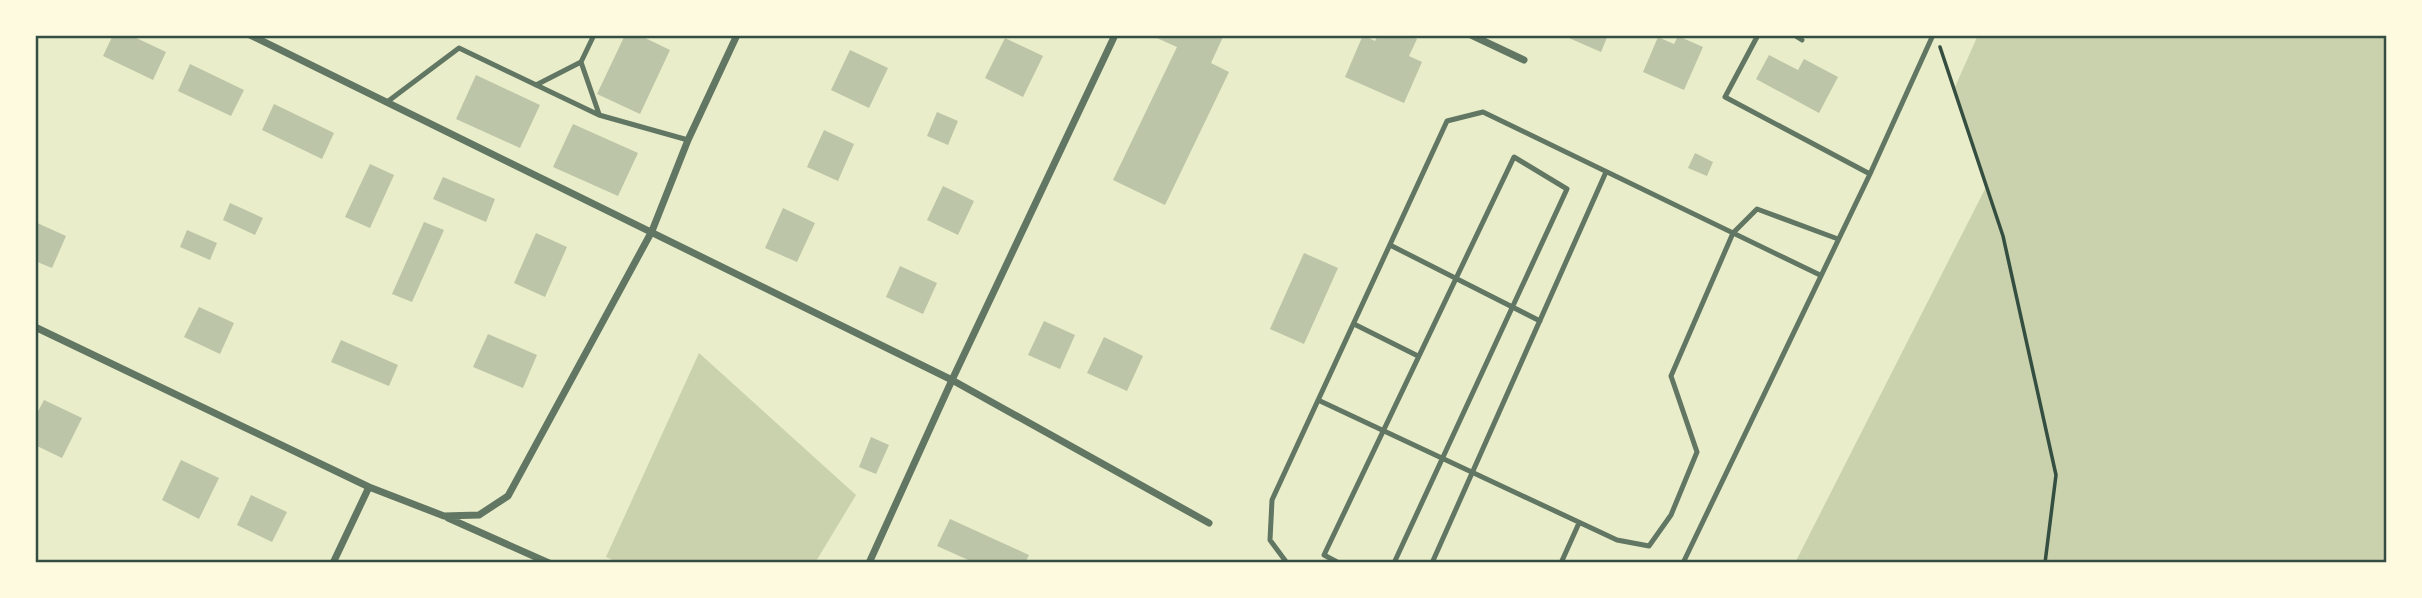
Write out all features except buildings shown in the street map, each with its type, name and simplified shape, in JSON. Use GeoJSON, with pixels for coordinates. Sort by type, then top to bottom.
{"type":"FeatureCollection","features":[{"type":"Feature","properties":{"kind":"street"},"geometry":{"type":"LineString","coordinates":[[250,35],[952,380],[1209,523]]}},
{"type":"Feature","properties":{"kind":"street"},"geometry":{"type":"LineString","coordinates":[[444,516],[479,515],[508,496],[652,231],[688,140],[737,35]]}},
{"type":"Feature","properties":{"kind":"street"},"geometry":{"type":"LineString","coordinates":[[869,563],[1115,35]]}},
{"type":"Feature","properties":{"kind":"street"},"geometry":{"type":"LineString","coordinates":[[1471,35],[1524,60]]}},
{"type":"Feature","properties":{"kind":"street"},"geometry":{"type":"LineString","coordinates":[[35,327],[369,487],[444,516],[549,563]]}},
{"type":"Feature","properties":{"kind":"street"},"geometry":{"type":"LineString","coordinates":[[333,563],[369,487]]}},
{"type":"Feature","properties":{"kind":"lane"},"geometry":{"type":"LineString","coordinates":[[536,85],[582,62],[594,35]]}},
{"type":"Feature","properties":{"kind":"lane"},"geometry":{"type":"LineString","coordinates":[[1758,35],[1725,97],[1870,174]]}},
{"type":"Feature","properties":{"kind":"lane"},"geometry":{"type":"LineString","coordinates":[[1794,35],[1802,40]]}},
{"type":"Feature","properties":{"kind":"lane"},"geometry":{"type":"LineString","coordinates":[[1683,563],[1934,35]]}},
{"type":"Feature","properties":{"kind":"lane"},"geometry":{"type":"LineString","coordinates":[[387,102],[460,48],[600,115],[688,140]]}},
{"type":"Feature","properties":{"kind":"lane"},"geometry":{"type":"LineString","coordinates":[[582,62],[600,115]]}},
{"type":"Feature","properties":{"kind":"lane"},"geometry":{"type":"LineString","coordinates":[[1287,563],[1270,540],[1272,500],[1447,121],[1483,112],[1820,275]]}},
{"type":"Feature","properties":{"kind":"lane"},"geometry":{"type":"LineString","coordinates":[[1339,563],[1324,555],[1514,157],[1567,189],[1394,563]]}},
{"type":"Feature","properties":{"kind":"lane"},"geometry":{"type":"LineString","coordinates":[[1432,563],[1606,172]]}},
{"type":"Feature","properties":{"kind":"lane"},"geometry":{"type":"LineString","coordinates":[[1318,400],[1617,540],[1649,546],[1671,515],[1697,452],[1671,376],[1732,233],[1758,209],[1838,239]]}},
{"type":"Feature","properties":{"kind":"lane"},"geometry":{"type":"LineString","coordinates":[[1390,245],[1540,321]]}},
{"type":"Feature","properties":{"kind":"lane"},"geometry":{"type":"LineString","coordinates":[[1354,324],[1418,356]]}},
{"type":"Feature","properties":{"kind":"lane"},"geometry":{"type":"LineString","coordinates":[[1561,563],[1579,523]]}},
{"type":"Feature","properties":{"kind":"path"},"geometry":{"type":"LineString","coordinates":[[1934,35],[2003,236],[2056,475],[2045,563]]}},
{"type":"Feature","properties":{"kind":"green space"},"geometry":{"type":"Polygon","coordinates":[[[1978,35],[2387,35],[2387,563],[1795,563],[1986,187],[1955,87],[1978,35]]]}},
{"type":"Feature","properties":{"kind":"green space"},"geometry":{"type":"Polygon","coordinates":[[[699,353],[856,495],[815,563],[619,563],[606,557],[699,353]]]}}]}
